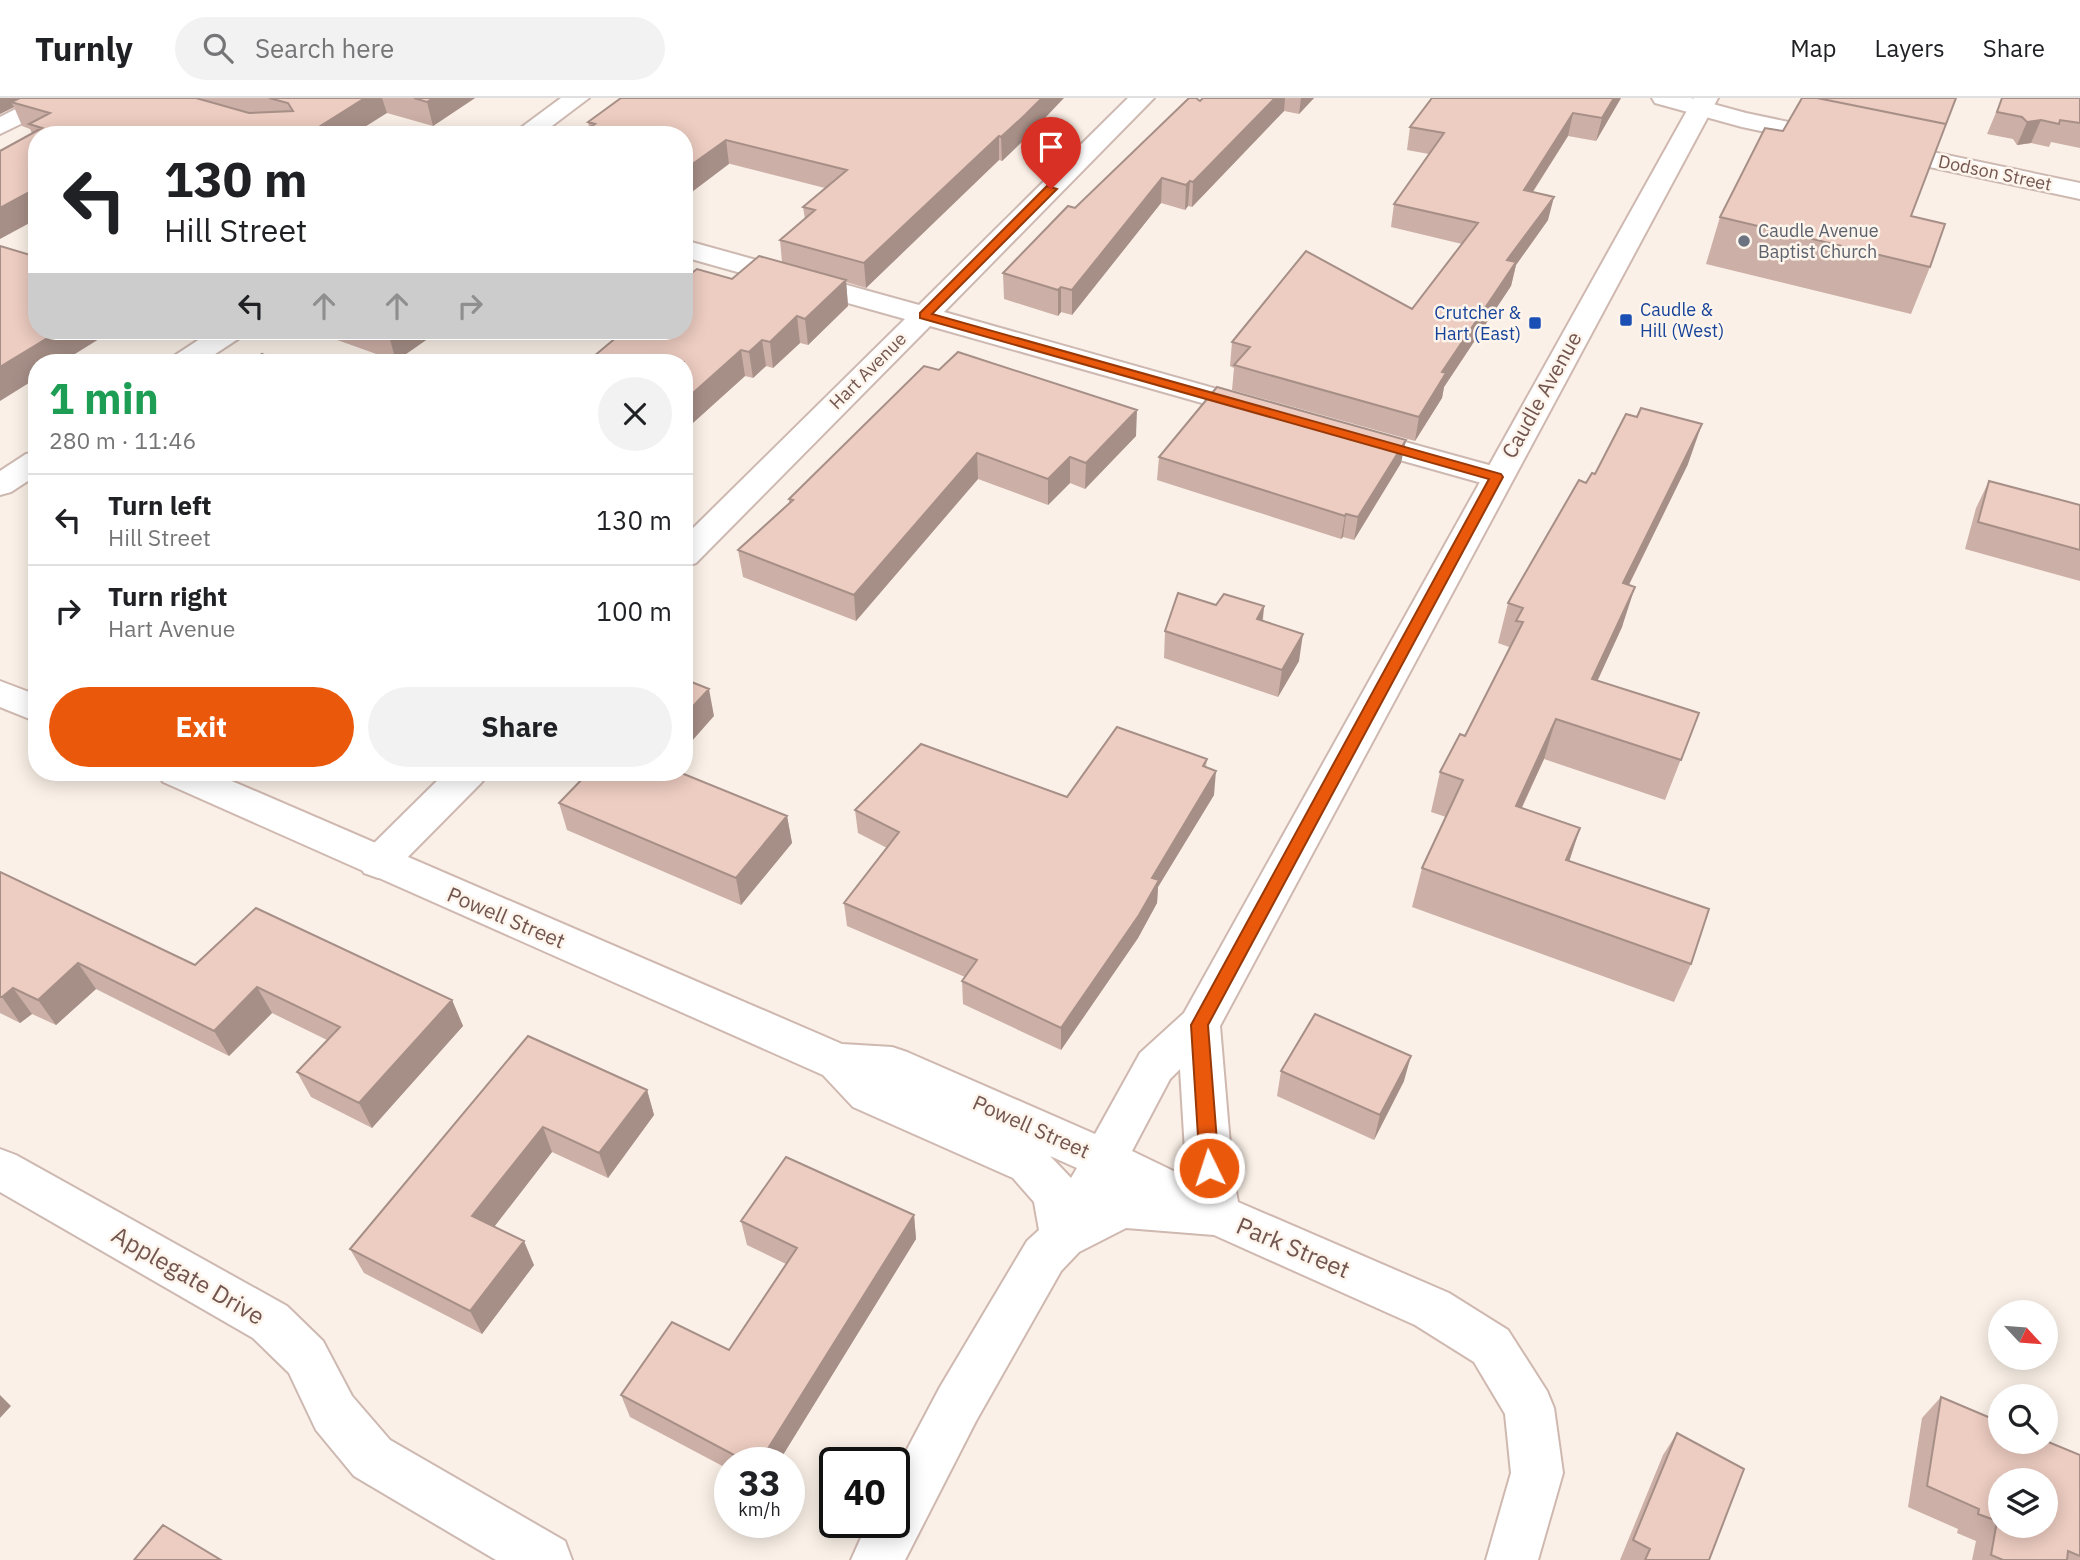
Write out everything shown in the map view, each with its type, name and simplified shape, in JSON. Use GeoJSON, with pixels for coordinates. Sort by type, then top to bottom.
{"type":"FeatureCollection","features":[{"type":"Feature","properties":{"kind":"street"},"geometry":{"type":"LineString","coordinates":[[0,127],[55,98]]}},
{"type":"Feature","properties":{"kind":"street"},"geometry":{"type":"LineString","coordinates":[[536,126],[577,98]]}},
{"type":"Feature","properties":{"kind":"street","name":"Hart Avenue"},"geometry":{"type":"LineString","coordinates":[[693,547],[1142,98]]}},
{"type":"Feature","properties":{"kind":"street","name":"Dodson Street"},"geometry":{"type":"LineString","coordinates":[[1664,98],[1703,103],[1755,123],[2080,191]]}},
{"type":"Feature","properties":{"kind":"street","name":"Caudle Avenue"},"geometry":{"type":"LineString","coordinates":[[1063,1237],[1155,1066],[1199,1025],[1496,477],[1703,103]]}},
{"type":"Feature","properties":{"kind":"street"},"geometry":{"type":"LineString","coordinates":[[693,251],[1284,417]]}},
{"type":"Feature","properties":{"kind":"street"},"geometry":{"type":"LineString","coordinates":[[196,354],[217,340]]}},
{"type":"Feature","properties":{"kind":"street"},"geometry":{"type":"LineString","coordinates":[[1325,429],[1496,477]]}},
{"type":"Feature","properties":{"kind":"street"},"geometry":{"type":"LineString","coordinates":[[0,485],[28,467]]}},
{"type":"Feature","properties":{"kind":"street"},"geometry":{"type":"LineString","coordinates":[[0,692],[28,705]]}},
{"type":"Feature","properties":{"kind":"street","name":"Powell Street"},"geometry":{"type":"LineString","coordinates":[[196,781],[378,863],[838,1062],[892,1065],[1106,1160],[1217,1215]]}},
{"type":"Feature","properties":{"kind":"street"},"geometry":{"type":"LineString","coordinates":[[378,863],[460,781]]}},
{"type":"Feature","properties":{"kind":"street"},"geometry":{"type":"LineString","coordinates":[[1199,1025],[1209,1168],[1217,1215]]}},
{"type":"Feature","properties":{"kind":"street","name":"Powell Street"},"geometry":{"type":"LineString","coordinates":[[838,1062],[868,1094],[1029,1164],[1056,1194],[1063,1237]]}},
{"type":"Feature","properties":{"kind":"street","name":"Applegate Drive"},"geometry":{"type":"LineString","coordinates":[[0,1169],[270,1322],[306,1357],[334,1413],[372,1458],[546,1560]]}},
{"type":"Feature","properties":{"kind":"street","name":"Park Street"},"geometry":{"type":"LineString","coordinates":[[877,1560],[958,1404],[1044,1256],[1063,1237],[1122,1207],[1217,1215],[1432,1309],[1491,1346],[1529,1408],[1537,1473],[1512,1560]]}},
{"type":"Feature","properties":{"kind":"building"},"geometry":{"type":"Polygon","coordinates":[[[20,98],[196,98],[249,113],[293,111],[288,103],[269,98],[365,98],[320,126],[36,126],[29,124],[50,113],[11,102],[20,98]]]}},
{"type":"Feature","properties":{"kind":"building"},"geometry":{"type":"Polygon","coordinates":[[[414,98],[433,98],[427,102],[414,98]]]}},
{"type":"Feature","properties":{"kind":"building"},"geometry":{"type":"Polygon","coordinates":[[[621,98],[1042,98],[864,263],[780,240],[815,210],[803,207],[847,170],[726,140],[693,164],[693,126],[592,126],[595,124],[588,122],[621,98]]]}},
{"type":"Feature","properties":{"kind":"building"},"geometry":{"type":"Polygon","coordinates":[[[1189,98],[1200,101],[1203,98],[1275,98],[1193,182],[1190,181],[1186,185],[1162,178],[1072,290],[1061,287],[1058,290],[1003,273],[1068,206],[1075,208],[1189,98]]]}},
{"type":"Feature","properties":{"kind":"building"},"geometry":{"type":"Polygon","coordinates":[[[1432,98],[1614,98],[1602,118],[1573,113],[1524,190],[1554,197],[1507,260],[1516,262],[1442,372],[1446,373],[1419,417],[1234,365],[1250,347],[1232,342],[1306,251],[1412,309],[1478,223],[1394,204],[1444,133],[1410,127],[1432,98]]]}},
{"type":"Feature","properties":{"kind":"building"},"geometry":{"type":"Polygon","coordinates":[[[1802,98],[1817,98],[1946,124],[1911,216],[1945,224],[1930,267],[1720,217],[1765,128],[1783,131],[1802,98]]]}},
{"type":"Feature","properties":{"kind":"building"},"geometry":{"type":"Polygon","coordinates":[[[1817,98],[1956,98],[1946,124],[1817,98]]]}},
{"type":"Feature","properties":{"kind":"building"},"geometry":{"type":"Polygon","coordinates":[[[2002,98],[2080,98],[2080,123],[2060,120],[2059,124],[2041,120],[2027,122],[2022,117],[1997,112],[2002,98]]]}},
{"type":"Feature","properties":{"kind":"building"},"geometry":{"type":"Polygon","coordinates":[[[28,136],[28,193],[0,208],[0,151],[28,136]]]}},
{"type":"Feature","properties":{"kind":"building"},"geometry":{"type":"Polygon","coordinates":[[[0,246],[28,254],[28,340],[44,340],[0,367],[0,246]]]}},
{"type":"Feature","properties":{"kind":"building"},"geometry":{"type":"Polygon","coordinates":[[[759,256],[846,280],[805,319],[797,316],[770,342],[762,340],[749,352],[741,350],[693,393],[693,354],[597,354],[613,340],[693,340],[693,272],[697,269],[732,279],[759,256]]]}},
{"type":"Feature","properties":{"kind":"building"},"geometry":{"type":"Polygon","coordinates":[[[958,352],[1137,410],[1086,463],[1070,457],[1048,479],[977,453],[854,595],[738,550],[793,500],[789,499],[924,366],[939,370],[958,352]]]}},
{"type":"Feature","properties":{"kind":"building"},"geometry":{"type":"Polygon","coordinates":[[[1217,387],[1406,440],[1358,517],[1345,516],[1159,457],[1217,387]]]}},
{"type":"Feature","properties":{"kind":"building"},"geometry":{"type":"Polygon","coordinates":[[[1641,408],[1702,424],[1623,583],[1635,587],[1592,679],[1699,713],[1681,760],[1556,719],[1516,806],[1580,828],[1566,860],[1709,909],[1691,964],[1422,868],[1463,780],[1440,772],[1460,734],[1465,736],[1523,622],[1516,621],[1523,608],[1508,603],[1579,480],[1586,483],[1592,473],[1595,474],[1626,414],[1637,417],[1641,408]]]}},
{"type":"Feature","properties":{"kind":"building"},"geometry":{"type":"Polygon","coordinates":[[[1989,481],[2080,505],[2080,550],[1978,522],[1989,481]]]}},
{"type":"Feature","properties":{"kind":"building"},"geometry":{"type":"Polygon","coordinates":[[[1178,593],[1216,605],[1224,594],[1264,606],[1257,619],[1303,634],[1282,670],[1165,631],[1178,593]]]}},
{"type":"Feature","properties":{"kind":"building"},"geometry":{"type":"Polygon","coordinates":[[[693,683],[709,689],[693,706],[693,683]]]}},
{"type":"Feature","properties":{"kind":"building"},"geometry":{"type":"Polygon","coordinates":[[[1117,727],[1207,759],[1203,766],[1216,771],[1152,878],[1159,880],[1139,915],[1061,1028],[962,981],[977,960],[844,903],[899,832],[855,810],[921,744],[1067,797],[1117,727]]]}},
{"type":"Feature","properties":{"kind":"building"},"geometry":{"type":"Polygon","coordinates":[[[693,778],[787,816],[736,878],[559,803],[580,781],[693,781],[693,778]]]}},
{"type":"Feature","properties":{"kind":"building"},"geometry":{"type":"Polygon","coordinates":[[[0,872],[195,965],[256,908],[452,1000],[359,1103],[297,1072],[340,1027],[257,987],[214,1031],[78,963],[38,1000],[13,988],[0,997],[0,872]]]}},
{"type":"Feature","properties":{"kind":"building"},"geometry":{"type":"Polygon","coordinates":[[[1315,1014],[1411,1056],[1380,1115],[1281,1071],[1315,1014]]]}},
{"type":"Feature","properties":{"kind":"building"},"geometry":{"type":"Polygon","coordinates":[[[528,1036],[647,1090],[599,1153],[543,1127],[472,1216],[524,1241],[470,1311],[350,1249],[528,1036]]]}},
{"type":"Feature","properties":{"kind":"building"},"geometry":{"type":"Polygon","coordinates":[[[786,1157],[914,1215],[769,1447],[719,1447],[621,1395],[672,1322],[729,1350],[797,1248],[741,1221],[786,1157]]]}},
{"type":"Feature","properties":{"kind":"building"},"geometry":{"type":"Polygon","coordinates":[[[1941,1397],[1988,1417],[1988,1454],[2058,1454],[2058,1446],[2080,1455],[2080,1556],[2068,1551],[2067,1560],[2003,1560],[1991,1555],[1994,1538],[2058,1538],[2058,1468],[1988,1468],[1988,1518],[1978,1514],[1979,1509],[1927,1486],[1941,1397]]]}},
{"type":"Feature","properties":{"kind":"building"},"geometry":{"type":"Polygon","coordinates":[[[1677,1433],[1744,1469],[1709,1560],[1645,1560],[1650,1549],[1633,1540],[1677,1433]]]}},
{"type":"Feature","properties":{"kind":"building"},"geometry":{"type":"Polygon","coordinates":[[[163,1525],[221,1560],[134,1560],[163,1525]]]}},
{"type":"Feature","properties":{"kind":"place","name":"Caudle Avenue Baptist Church"},"geometry":{"type":"Point","coordinates":[1744,241]}},
{"type":"Feature","properties":{"kind":"place","name":"Caudle & Hill (West)"},"geometry":{"type":"Point","coordinates":[1626,320]}},
{"type":"Feature","properties":{"kind":"place","name":"Crutcher & Hart (East)"},"geometry":{"type":"Point","coordinates":[1535,323]}},
{"type":"Feature","properties":{"kind":"route"},"geometry":{"type":"LineString","coordinates":[[1051,189],[924,316],[1496,477],[1199,1025],[1209,1168]]}}]}
